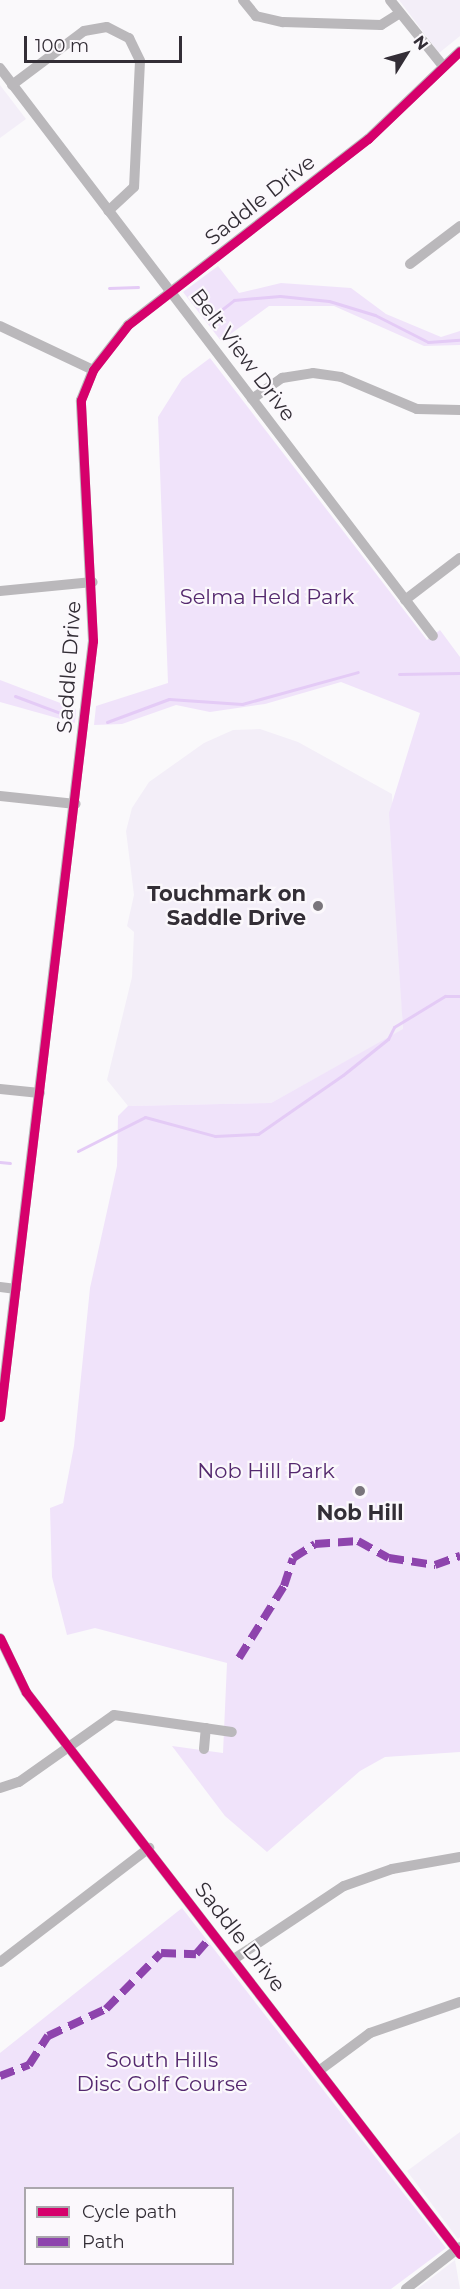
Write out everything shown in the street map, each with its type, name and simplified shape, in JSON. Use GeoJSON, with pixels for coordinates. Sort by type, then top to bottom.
{"type":"FeatureCollection","features":[{"type":"Feature","properties":{"kind":"street"},"geometry":{"type":"LineString","coordinates":[[243,0],[256,16],[283,22],[381,25],[400,13]]}},
{"type":"Feature","properties":{"kind":"street"},"geometry":{"type":"LineString","coordinates":[[390,0],[443,66]]}},
{"type":"Feature","properties":{"kind":"street"},"geometry":{"type":"LineString","coordinates":[[12,85],[84,31],[107,27],[129,38],[140,61],[134,188],[108,211]]}},
{"type":"Feature","properties":{"kind":"street","name":"Saddle Drive"},"geometry":{"type":"LineString","coordinates":[[0,1417],[76,804],[93,641],[93,582],[79,423],[93,370],[113,340],[170,291],[368,139],[460,51]]}},
{"type":"Feature","properties":{"kind":"street","name":"Belt View Drive"},"geometry":{"type":"LineString","coordinates":[[0,68],[433,636]]}},
{"type":"Feature","properties":{"kind":"street"},"geometry":{"type":"LineString","coordinates":[[410,264],[458,232]]}},
{"type":"Feature","properties":{"kind":"street"},"geometry":{"type":"LineString","coordinates":[[0,326],[93,370]]}},
{"type":"Feature","properties":{"kind":"street"},"geometry":{"type":"LineString","coordinates":[[252,399],[282,378],[313,373],[340,377],[417,409],[460,410]]}},
{"type":"Feature","properties":{"kind":"street"},"geometry":{"type":"LineString","coordinates":[[405,600],[460,558]]}},
{"type":"Feature","properties":{"kind":"street"},"geometry":{"type":"LineString","coordinates":[[0,591],[93,582]]}},
{"type":"Feature","properties":{"kind":"street"},"geometry":{"type":"LineString","coordinates":[[0,796],[76,804]]}},
{"type":"Feature","properties":{"kind":"street"},"geometry":{"type":"LineString","coordinates":[[0,1089],[40,1093]]}},
{"type":"Feature","properties":{"kind":"street"},"geometry":{"type":"LineString","coordinates":[[0,1287],[16,1289]]}},
{"type":"Feature","properties":{"kind":"street","name":"Saddle Drive"},"geometry":{"type":"LineString","coordinates":[[1,1645],[26,1692],[459,2250]]}},
{"type":"Feature","properties":{"kind":"street"},"geometry":{"type":"LineString","coordinates":[[0,1788],[19,1782],[114,1715],[232,1732]]}},
{"type":"Feature","properties":{"kind":"street"},"geometry":{"type":"LineString","coordinates":[[204,1749],[206,1728]]}},
{"type":"Feature","properties":{"kind":"street"},"geometry":{"type":"LineString","coordinates":[[0,1962],[148,1848]]}},
{"type":"Feature","properties":{"kind":"street"},"geometry":{"type":"LineString","coordinates":[[234,1959],[344,1886],[392,1869],[460,1857]]}},
{"type":"Feature","properties":{"kind":"street"},"geometry":{"type":"LineString","coordinates":[[320,2070],[370,2033],[460,2002]]}},
{"type":"Feature","properties":{"kind":"street"},"geometry":{"type":"LineString","coordinates":[[406,2289],[459,2250]]}},
{"type":"Feature","properties":{"kind":"shaded area"},"geometry":{"type":"Polygon","coordinates":[[[399,0],[460,0],[460,36],[439,53],[399,0]]]}},
{"type":"Feature","properties":{"kind":"shaded area"},"geometry":{"type":"Polygon","coordinates":[[[0,85],[26,119],[0,138],[0,85]]]}},
{"type":"Feature","properties":{"kind":"shaded area"},"geometry":{"type":"Polygon","coordinates":[[[260,729],[298,742],[392,794],[403,1030],[271,1103],[128,1106],[107,1080],[132,977],[134,932],[127,926],[134,895],[126,831],[132,808],[149,782],[204,743],[233,730],[260,729]]]}},
{"type":"Feature","properties":{"kind":"shaded area"},"geometry":{"type":"Polygon","coordinates":[[[460,2132],[460,2237],[458,2239],[407,2171],[460,2132]]]}},
{"type":"Feature","properties":{"kind":"shaded area"},"geometry":{"type":"Polygon","coordinates":[[[455,2260],[460,2289],[417,2289],[455,2260]]]}},
{"type":"Feature","properties":{"kind":"green space"},"geometry":{"type":"Polygon","coordinates":[[[218,266],[239,293],[281,283],[351,288],[386,314],[441,337],[460,331],[460,345],[424,346],[334,306],[269,306],[221,341],[183,292],[218,266]]]}},
{"type":"Feature","properties":{"kind":"green space","name":"Nob Hill Park"},"geometry":{"type":"Polygon","coordinates":[[[210,358],[427,640],[440,630],[460,657],[460,1752],[385,1757],[360,1771],[267,1852],[225,1816],[172,1746],[223,1753],[227,1663],[95,1628],[67,1635],[52,1577],[50,1508],[63,1503],[74,1446],[90,1288],[117,1166],[118,1116],[128,1106],[271,1103],[403,1029],[389,813],[420,713],[341,682],[265,704],[210,712],[176,705],[122,724],[94,725],[96,706],[168,683],[158,417],[182,379],[210,358]]]}},
{"type":"Feature","properties":{"kind":"green space"},"geometry":{"type":"Polygon","coordinates":[[[0,680],[76,709],[75,723],[0,702],[0,680]]]}},
{"type":"Feature","properties":{"kind":"green space","name":"South Hills Disc Golf Course"},"geometry":{"type":"Polygon","coordinates":[[[182,1908],[446,2248],[391,2289],[0,2289],[0,2053],[182,1908]]]}},
{"type":"Feature","properties":{"kind":"waterway"},"geometry":{"type":"LineString","coordinates":[[109,288],[138,287]]}},
{"type":"Feature","properties":{"kind":"waterway"},"geometry":{"type":"LineString","coordinates":[[220,311],[234,300],[280,296],[329,301],[375,315],[428,342],[460,340]]}},
{"type":"Feature","properties":{"kind":"waterway"},"geometry":{"type":"LineString","coordinates":[[107,722],[169,699],[242,704],[358,672]]}},
{"type":"Feature","properties":{"kind":"waterway"},"geometry":{"type":"LineString","coordinates":[[399,674],[460,673]]}},
{"type":"Feature","properties":{"kind":"waterway"},"geometry":{"type":"LineString","coordinates":[[15,696],[60,713]]}},
{"type":"Feature","properties":{"kind":"waterway"},"geometry":{"type":"LineString","coordinates":[[78,1151],[145,1117],[215,1136],[258,1134],[343,1075],[388,1039],[394,1027],[445,996],[460,996]]}},
{"type":"Feature","properties":{"kind":"waterway"},"geometry":{"type":"LineString","coordinates":[[0,1162],[10,1163]]}},
{"type":"Feature","properties":{"kind":"marked path"},"geometry":{"type":"LineString","coordinates":[[239,1658],[284,1586],[293,1558],[315,1544],[358,1541],[389,1558],[435,1565],[460,1556]]}},
{"type":"Feature","properties":{"kind":"marked path"},"geometry":{"type":"LineString","coordinates":[[0,2076],[29,2065],[48,2036],[106,2009],[161,1953],[196,1954],[214,1933]]}},
{"type":"Feature","properties":{"kind":"cycle path"},"geometry":{"type":"LineString","coordinates":[[0,1417],[93,641],[81,400],[93,370],[128,325],[368,139],[460,51]]}},
{"type":"Feature","properties":{"kind":"cycle path"},"geometry":{"type":"LineString","coordinates":[[0,1638],[26,1692],[460,2254]]}},
{"type":"Feature","properties":{"kind":"place","name":"Touchmark on Saddle Drive"},"geometry":{"type":"Point","coordinates":[318,906]}},
{"type":"Feature","properties":{"kind":"place","name":"Nob Hill"},"geometry":{"type":"Point","coordinates":[360,1491]}},
{"type":"Feature","properties":{"kind":"park label","name":"Selma Held Park"},"geometry":{"type":"Point","coordinates":[267,597]}}]}
